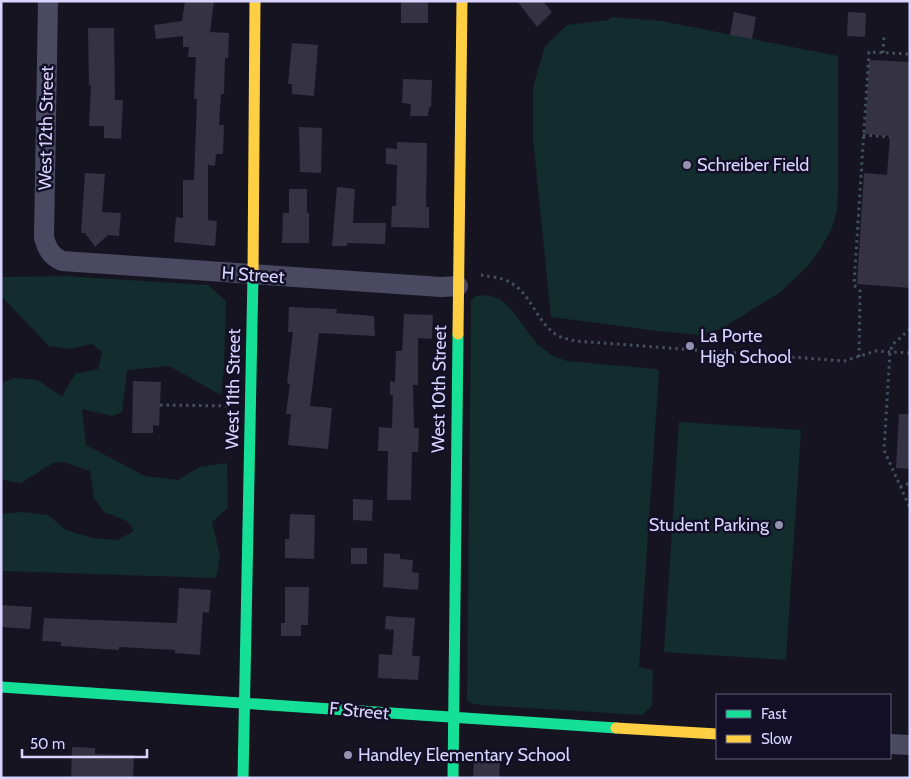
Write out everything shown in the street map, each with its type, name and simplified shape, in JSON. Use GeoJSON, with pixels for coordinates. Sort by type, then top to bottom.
{"type":"FeatureCollection","features":[{"type":"Feature","properties":{"kind":"street","name":"West 12th Street"},"geometry":{"type":"LineString","coordinates":[[48,1],[44,237],[50,253]]}},
{"type":"Feature","properties":{"kind":"street","name":"West 11th Street"},"geometry":{"type":"LineString","coordinates":[[243,778],[253,275],[255,1]]}},
{"type":"Feature","properties":{"kind":"street","name":"West 10th Street"},"geometry":{"type":"LineString","coordinates":[[453,778],[462,1]]}},
{"type":"Feature","properties":{"kind":"street","name":"H Street"},"geometry":{"type":"LineString","coordinates":[[50,253],[62,261],[253,275],[431,286],[458,279]]}},
{"type":"Feature","properties":{"kind":"street","name":"F Street"},"geometry":{"type":"LineString","coordinates":[[1,687],[716,734]]}},
{"type":"Feature","properties":{"kind":"street"},"geometry":{"type":"LineString","coordinates":[[891,744],[910,745]]}},
{"type":"Feature","properties":{"kind":"path"},"geometry":{"type":"LineString","coordinates":[[883,53],[884,36]]}},
{"type":"Feature","properties":{"kind":"path"},"geometry":{"type":"LineString","coordinates":[[858,356],[860,291],[854,285],[869,52],[910,54]]}},
{"type":"Feature","properties":{"kind":"path"},"geometry":{"type":"LineString","coordinates":[[863,135],[890,137]]}},
{"type":"Feature","properties":{"kind":"path"},"geometry":{"type":"LineString","coordinates":[[458,279],[473,272],[511,282],[522,293],[548,328],[555,334],[576,341],[844,361],[876,351],[910,353]]}},
{"type":"Feature","properties":{"kind":"path"},"geometry":{"type":"LineString","coordinates":[[910,329],[893,344],[890,352],[884,450],[910,508]]}},
{"type":"Feature","properties":{"kind":"path"},"geometry":{"type":"LineString","coordinates":[[160,405],[235,406]]}},
{"type":"Feature","properties":{"kind":"path"},"geometry":{"type":"LineString","coordinates":[[900,487],[910,483]]}},
{"type":"Feature","properties":{"kind":"green space","name":"Schreiber Field"},"geometry":{"type":"Polygon","coordinates":[[[611,17],[662,21],[838,56],[838,191],[837,210],[832,228],[808,266],[779,293],[721,329],[699,335],[551,317],[533,139],[533,87],[545,46],[567,25],[609,20],[611,17]]]}},
{"type":"Feature","properties":{"kind":"green space"},"geometry":{"type":"Polygon","coordinates":[[[65,276],[208,285],[226,301],[224,368],[221,395],[169,366],[127,370],[122,412],[113,416],[82,409],[86,445],[145,476],[178,480],[199,467],[227,463],[228,508],[212,522],[220,556],[216,578],[1,571],[1,514],[21,512],[48,515],[66,530],[92,538],[117,540],[134,531],[127,521],[104,512],[94,498],[90,471],[64,462],[53,463],[21,483],[4,480],[1,476],[1,383],[15,378],[38,380],[62,397],[75,374],[98,369],[102,352],[92,344],[70,349],[49,346],[1,296],[1,277],[65,276]]]}},
{"type":"Feature","properties":{"kind":"green space"},"geometry":{"type":"Polygon","coordinates":[[[488,295],[500,299],[511,309],[537,344],[553,356],[567,361],[656,369],[659,372],[639,667],[653,670],[652,706],[642,715],[481,705],[470,703],[467,700],[471,300],[476,296],[488,295]]]}},
{"type":"Feature","properties":{"kind":"green space"},"geometry":{"type":"Polygon","coordinates":[[[679,422],[801,430],[786,660],[664,652],[679,422]]]}},
{"type":"Feature","properties":{"kind":"building"},"geometry":{"type":"Polygon","coordinates":[[[185,1],[214,1],[210,32],[229,33],[228,58],[225,58],[224,94],[221,94],[219,125],[224,125],[223,154],[216,154],[215,166],[208,165],[208,220],[217,221],[215,246],[174,242],[176,217],[183,218],[183,180],[194,180],[197,99],[194,99],[196,57],[188,57],[189,47],[183,47],[183,36],[156,39],[154,25],[182,21],[185,1]]]}},
{"type":"Feature","properties":{"kind":"building"},"geometry":{"type":"Polygon","coordinates":[[[401,1],[428,2],[428,23],[401,23],[401,1]]]}},
{"type":"Feature","properties":{"kind":"building"},"geometry":{"type":"Polygon","coordinates":[[[517,1],[543,1],[552,12],[537,27],[517,1]]]}},
{"type":"Feature","properties":{"kind":"building"},"geometry":{"type":"Polygon","coordinates":[[[734,12],[756,17],[752,39],[730,35],[734,12]]]}},
{"type":"Feature","properties":{"kind":"building"},"geometry":{"type":"Polygon","coordinates":[[[848,12],[866,13],[865,37],[847,36],[848,12]]]}},
{"type":"Feature","properties":{"kind":"building"},"geometry":{"type":"Polygon","coordinates":[[[88,28],[114,28],[115,100],[123,100],[121,139],[104,138],[104,126],[89,126],[91,85],[89,85],[88,28]]]}},
{"type":"Feature","properties":{"kind":"building"},"geometry":{"type":"Polygon","coordinates":[[[292,43],[318,45],[314,96],[292,94],[292,84],[288,84],[292,43]]]}},
{"type":"Feature","properties":{"kind":"building"},"geometry":{"type":"Polygon","coordinates":[[[869,60],[910,62],[910,288],[857,284],[864,173],[887,175],[890,136],[865,134],[869,60]]]}},
{"type":"Feature","properties":{"kind":"building"},"geometry":{"type":"Polygon","coordinates":[[[403,79],[432,80],[431,107],[429,107],[428,116],[410,116],[411,104],[402,103],[403,79]]]}},
{"type":"Feature","properties":{"kind":"building"},"geometry":{"type":"Polygon","coordinates":[[[299,127],[322,128],[321,173],[300,172],[299,127]]]}},
{"type":"Feature","properties":{"kind":"building"},"geometry":{"type":"Polygon","coordinates":[[[397,142],[427,143],[426,207],[429,207],[429,228],[391,227],[392,206],[396,206],[397,165],[386,164],[386,148],[397,149],[397,142]]]}},
{"type":"Feature","properties":{"kind":"building"},"geometry":{"type":"Polygon","coordinates":[[[85,173],[105,174],[102,212],[121,213],[119,236],[108,235],[95,247],[85,233],[81,233],[85,173]]]}},
{"type":"Feature","properties":{"kind":"building"},"geometry":{"type":"Polygon","coordinates":[[[337,187],[355,189],[353,223],[386,223],[385,244],[347,243],[347,246],[332,246],[337,187]]]}},
{"type":"Feature","properties":{"kind":"building"},"geometry":{"type":"Polygon","coordinates":[[[289,189],[307,189],[309,243],[282,243],[283,213],[289,213],[289,189]]]}},
{"type":"Feature","properties":{"kind":"building"},"geometry":{"type":"Polygon","coordinates":[[[289,307],[337,309],[336,313],[374,316],[375,336],[319,333],[310,406],[332,408],[328,449],[288,445],[291,414],[286,414],[290,384],[287,383],[293,332],[288,332],[289,307]]]}},
{"type":"Feature","properties":{"kind":"building"},"geometry":{"type":"Polygon","coordinates":[[[404,314],[433,315],[432,339],[418,338],[418,385],[413,385],[414,428],[419,428],[418,452],[412,452],[411,500],[387,500],[388,451],[378,451],[379,427],[392,428],[393,395],[390,395],[390,381],[395,382],[396,351],[402,351],[404,314]]]}},
{"type":"Feature","properties":{"kind":"building"},"geometry":{"type":"Polygon","coordinates":[[[133,381],[161,382],[159,426],[153,425],[153,433],[132,433],[133,381]]]}},
{"type":"Feature","properties":{"kind":"building"},"geometry":{"type":"Polygon","coordinates":[[[899,414],[910,414],[910,469],[896,468],[899,414]]]}},
{"type":"Feature","properties":{"kind":"building"},"geometry":{"type":"Polygon","coordinates":[[[353,499],[373,500],[372,521],[353,520],[353,499]]]}},
{"type":"Feature","properties":{"kind":"building"},"geometry":{"type":"Polygon","coordinates":[[[290,514],[315,515],[314,559],[285,558],[285,539],[289,539],[290,514]]]}},
{"type":"Feature","properties":{"kind":"building"},"geometry":{"type":"Polygon","coordinates":[[[351,548],[367,548],[367,564],[351,564],[351,548]]]}},
{"type":"Feature","properties":{"kind":"building"},"geometry":{"type":"Polygon","coordinates":[[[384,553],[400,554],[400,559],[413,560],[412,572],[419,573],[418,590],[383,587],[384,553]]]}},
{"type":"Feature","properties":{"kind":"building"},"geometry":{"type":"Polygon","coordinates":[[[285,587],[309,587],[308,625],[301,625],[301,636],[281,636],[281,623],[285,623],[285,587]]]}},
{"type":"Feature","properties":{"kind":"building"},"geometry":{"type":"Polygon","coordinates":[[[179,588],[211,590],[209,613],[203,612],[200,655],[175,653],[175,650],[119,647],[119,650],[61,646],[61,642],[42,641],[44,618],[177,623],[179,588]]]}},
{"type":"Feature","properties":{"kind":"building"},"geometry":{"type":"Polygon","coordinates":[[[1,605],[32,607],[30,629],[1,627],[1,605]]]}},
{"type":"Feature","properties":{"kind":"building"},"geometry":{"type":"Polygon","coordinates":[[[386,616],[415,618],[412,656],[420,656],[418,680],[378,678],[379,654],[392,655],[394,630],[385,629],[386,616]]]}},
{"type":"Feature","properties":{"kind":"building"},"geometry":{"type":"Polygon","coordinates":[[[72,747],[95,748],[95,754],[134,755],[133,778],[71,778],[72,747]]]}},
{"type":"Feature","properties":{"kind":"building"},"geometry":{"type":"Polygon","coordinates":[[[474,761],[500,763],[499,778],[473,778],[474,761]]]}},
{"type":"Feature","properties":{"kind":"traffic: fast"},"geometry":{"type":"LineString","coordinates":[[243,778],[253,275]]}},
{"type":"Feature","properties":{"kind":"traffic: fast"},"geometry":{"type":"LineString","coordinates":[[453,778],[458,334]]}},
{"type":"Feature","properties":{"kind":"traffic: fast"},"geometry":{"type":"LineString","coordinates":[[1,687],[616,728]]}},
{"type":"Feature","properties":{"kind":"traffic: slow"},"geometry":{"type":"LineString","coordinates":[[253,275],[255,1]]}},
{"type":"Feature","properties":{"kind":"traffic: slow"},"geometry":{"type":"LineString","coordinates":[[458,334],[462,1]]}},
{"type":"Feature","properties":{"kind":"traffic: slow"},"geometry":{"type":"LineString","coordinates":[[616,728],[716,734]]}},
{"type":"Feature","properties":{"kind":"place","name":"Schreiber Field"},"geometry":{"type":"Point","coordinates":[687,165]}},
{"type":"Feature","properties":{"kind":"place","name":"La Porte High School"},"geometry":{"type":"Point","coordinates":[690,346]}},
{"type":"Feature","properties":{"kind":"place","name":"Student Parking"},"geometry":{"type":"Point","coordinates":[779,525]}},
{"type":"Feature","properties":{"kind":"place","name":"Handley Elementary School"},"geometry":{"type":"Point","coordinates":[348,755]}}]}
